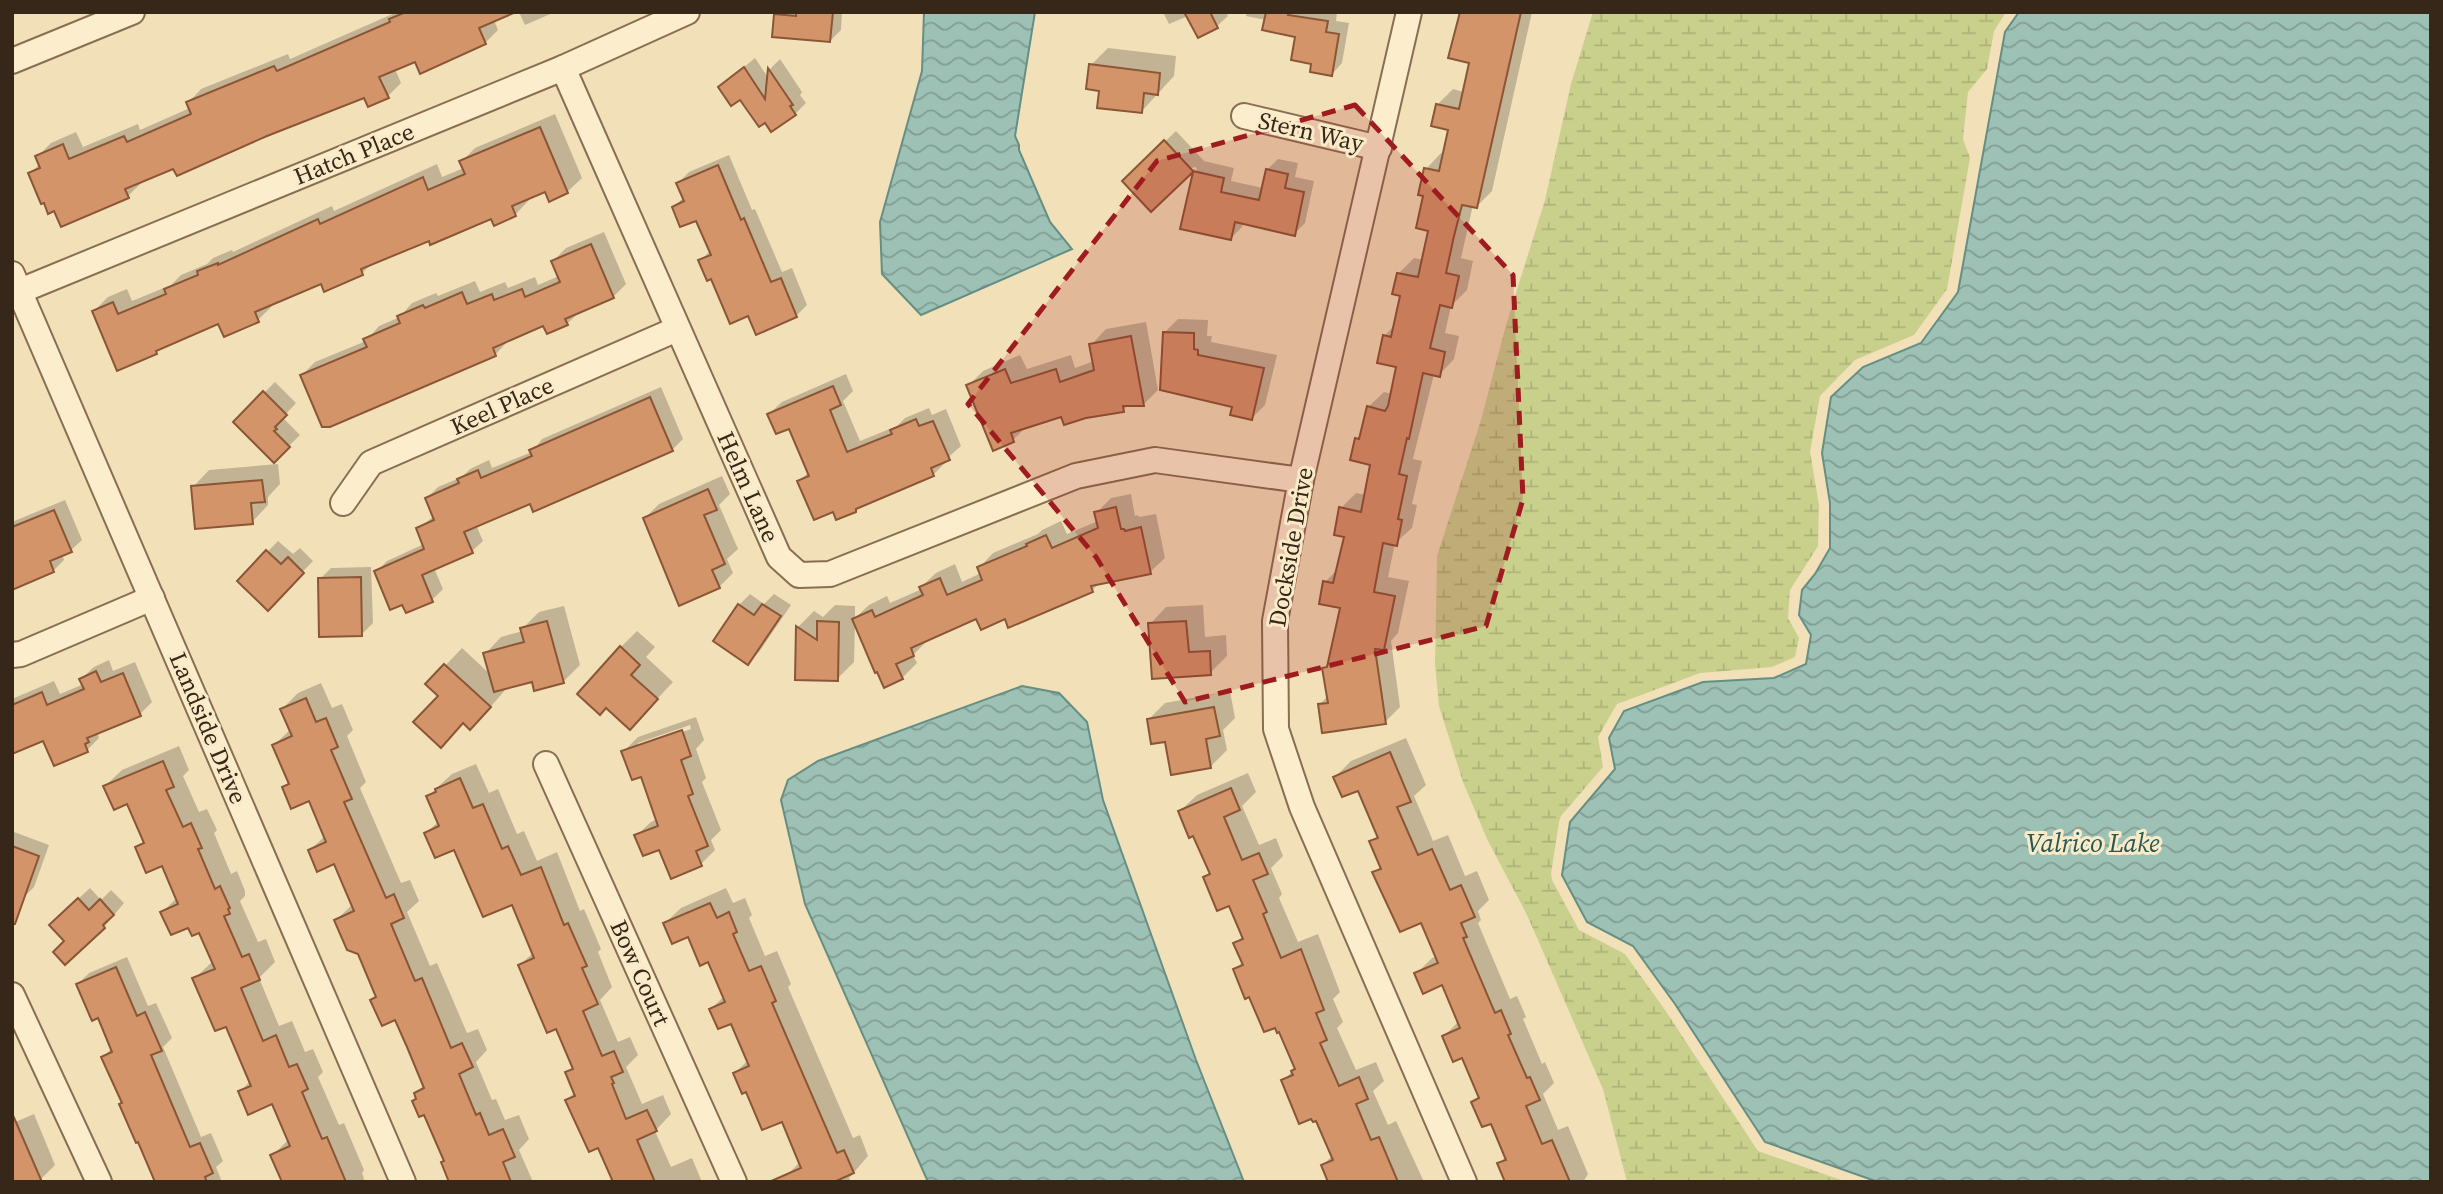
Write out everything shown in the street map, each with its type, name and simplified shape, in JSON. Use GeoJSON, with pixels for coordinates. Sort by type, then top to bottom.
{"type":"FeatureCollection","features":[{"type":"Feature","properties":{"kind":"street"},"geometry":{"type":"LineString","coordinates":[[12,61],[132,12]]}},
{"type":"Feature","properties":{"kind":"street","name":"Hatch Place"},"geometry":{"type":"LineString","coordinates":[[16,283],[563,68],[687,12]]}},
{"type":"Feature","properties":{"kind":"street","name":"Dockside Drive"},"geometry":{"type":"LineString","coordinates":[[1409,12],[1301,480],[1275,621],[1276,729],[1301,807],[1464,1182]]}},
{"type":"Feature","properties":{"kind":"street","name":"Helm Lane"},"geometry":{"type":"LineString","coordinates":[[563,68],[779,556],[799,575],[830,574],[1076,476],[1155,460],[1301,480]]}},
{"type":"Feature","properties":{"kind":"street","name":"Stern Way"},"geometry":{"type":"LineString","coordinates":[[1244,116],[1379,148]]}},
{"type":"Feature","properties":{"kind":"street","name":"Landside Drive"},"geometry":{"type":"LineString","coordinates":[[16,283],[403,1182]]}},
{"type":"Feature","properties":{"kind":"street","name":"Keel Place"},"geometry":{"type":"LineString","coordinates":[[343,503],[371,463],[677,329]]}},
{"type":"Feature","properties":{"kind":"street"},"geometry":{"type":"LineString","coordinates":[[12,655],[21,654],[152,598]]}},
{"type":"Feature","properties":{"kind":"street","name":"Bow Court"},"geometry":{"type":"LineString","coordinates":[[546,764],[733,1182]]}},
{"type":"Feature","properties":{"kind":"street"},"geometry":{"type":"LineString","coordinates":[[12,995],[99,1182]]}},
{"type":"Feature","properties":{"kind":"highlighted area"},"geometry":{"type":"Polygon","coordinates":[[[1355,105],[1513,275],[1523,499],[1486,626],[1185,702],[1096,557],[968,404],[1157,161],[1355,105]]]}},
{"type":"Feature","properties":{"kind":"green space"},"geometry":{"type":"Polygon","coordinates":[[[1593,12],[2006,12],[1994,31],[1987,69],[1968,92],[1963,139],[1970,158],[1947,289],[1914,335],[1855,360],[1820,396],[1810,452],[1819,505],[1818,546],[1790,590],[1788,618],[1799,638],[1795,657],[1772,667],[1700,673],[1617,704],[1598,737],[1603,767],[1561,816],[1551,874],[1579,930],[1625,954],[1758,1151],[1847,1182],[1627,1182],[1603,1089],[1527,915],[1487,839],[1463,782],[1439,706],[1435,664],[1437,556],[1481,420],[1506,325],[1545,200],[1571,84],[1593,12]]]}},
{"type":"Feature","properties":{"kind":"water"},"geometry":{"type":"Polygon","coordinates":[[[924,12],[1035,12],[1015,136],[1050,222],[1072,249],[921,315],[882,274],[880,222],[922,71],[924,12]]]}},
{"type":"Feature","properties":{"kind":"water","name":"Valrico Lake"},"geometry":{"type":"Polygon","coordinates":[[[2019,12],[2431,12],[2431,1182],[1878,1182],[1765,1142],[1675,1004],[1633,946],[1587,922],[1562,875],[1570,822],[1615,769],[1609,738],[1624,711],[1703,682],[1774,678],[1806,664],[1811,635],[1799,615],[1802,590],[1830,548],[1830,503],[1822,453],[1831,397],[1863,367],[1921,343],[1958,292],[2005,32],[2019,12]]]}},
{"type":"Feature","properties":{"kind":"water"},"geometry":{"type":"Polygon","coordinates":[[[1022,686],[1059,693],[1087,722],[1103,800],[1196,1060],[1244,1182],[928,1182],[805,904],[781,800],[788,780],[818,761],[1022,686]]]}},
{"type":"Feature","properties":{"kind":"building"},"geometry":{"type":"Polygon","coordinates":[[[406,12],[516,12],[479,28],[486,44],[420,74],[415,62],[379,77],[389,98],[368,107],[364,98],[267,136],[177,176],[173,169],[125,189],[129,198],[61,227],[54,211],[48,214],[44,203],[41,204],[28,173],[40,168],[35,156],[63,144],[69,159],[124,136],[127,142],[191,114],[186,102],[274,66],[277,71],[390,22],[389,19],[406,12]]]}},
{"type":"Feature","properties":{"kind":"building"},"geometry":{"type":"Polygon","coordinates":[[[833,12],[830,42],[772,37],[774,14],[796,16],[796,13],[833,12]]]}},
{"type":"Feature","properties":{"kind":"building"},"geometry":{"type":"Polygon","coordinates":[[[1184,12],[1210,12],[1218,28],[1198,38],[1184,12]]]}},
{"type":"Feature","properties":{"kind":"building"},"geometry":{"type":"Polygon","coordinates":[[[1266,12],[1289,12],[1288,15],[1328,21],[1326,32],[1339,34],[1332,76],[1310,72],[1311,64],[1291,60],[1295,37],[1262,30],[1266,12]]]}},
{"type":"Feature","properties":{"kind":"building"},"geometry":{"type":"Polygon","coordinates":[[[1460,12],[1521,12],[1477,208],[1462,205],[1454,236],[1446,273],[1459,276],[1452,308],[1440,305],[1430,348],[1445,352],[1440,377],[1423,373],[1409,439],[1407,438],[1399,474],[1407,476],[1398,519],[1402,520],[1397,546],[1383,543],[1374,592],[1395,596],[1384,650],[1375,649],[1386,724],[1322,733],[1318,704],[1328,703],[1322,668],[1327,667],[1340,608],[1319,604],[1323,581],[1333,583],[1344,537],[1334,535],[1339,507],[1361,512],[1370,465],[1350,460],[1355,438],[1359,439],[1367,406],[1385,411],[1388,406],[1396,367],[1377,363],[1383,335],[1391,337],[1400,296],[1392,294],[1397,273],[1418,277],[1428,231],[1416,228],[1423,196],[1418,195],[1424,168],[1439,171],[1448,130],[1431,126],[1436,104],[1459,109],[1469,63],[1448,58],[1460,12]]]}},
{"type":"Feature","properties":{"kind":"building"},"geometry":{"type":"Polygon","coordinates":[[[1089,64],[1160,73],[1158,95],[1144,93],[1142,113],[1097,108],[1099,91],[1086,89],[1089,64]]]}},
{"type":"Feature","properties":{"kind":"building"},"geometry":{"type":"Polygon","coordinates":[[[744,67],[765,99],[768,68],[793,105],[790,106],[796,115],[771,132],[765,123],[759,127],[740,100],[731,106],[718,87],[744,67]]]}},
{"type":"Feature","properties":{"kind":"building"},"geometry":{"type":"Polygon","coordinates":[[[540,127],[568,193],[549,202],[545,192],[512,206],[516,216],[494,226],[491,219],[430,245],[429,241],[361,269],[363,275],[324,292],[321,284],[255,312],[259,322],[224,337],[218,324],[117,371],[92,311],[113,302],[118,314],[166,294],[164,289],[198,275],[197,271],[218,265],[318,219],[320,224],[423,177],[428,190],[465,174],[459,161],[540,127]]]}},
{"type":"Feature","properties":{"kind":"building"},"geometry":{"type":"Polygon","coordinates":[[[1164,140],[1193,171],[1224,178],[1221,192],[1259,200],[1266,169],[1288,174],[1285,188],[1304,192],[1295,236],[1235,222],[1231,240],[1180,229],[1193,172],[1151,212],[1122,181],[1164,140]]]}},
{"type":"Feature","properties":{"kind":"building"},"geometry":{"type":"Polygon","coordinates":[[[718,165],[771,282],[781,278],[797,317],[756,335],[748,316],[730,324],[711,279],[707,281],[698,260],[711,255],[696,221],[680,227],[672,207],[684,201],[676,183],[718,165]]]}},
{"type":"Feature","properties":{"kind":"building"},"geometry":{"type":"Polygon","coordinates":[[[591,244],[614,298],[565,319],[568,325],[547,334],[543,326],[493,348],[496,356],[330,427],[322,427],[300,375],[367,347],[363,339],[400,323],[397,316],[423,305],[425,308],[462,292],[467,304],[492,294],[494,300],[522,289],[525,297],[560,282],[551,261],[591,244]]]}},
{"type":"Feature","properties":{"kind":"building"},"geometry":{"type":"Polygon","coordinates":[[[1163,332],[1194,333],[1194,349],[1198,350],[1198,355],[1264,368],[1252,420],[1230,415],[1232,407],[1160,390],[1163,332]]]}},
{"type":"Feature","properties":{"kind":"building"},"geometry":{"type":"Polygon","coordinates":[[[1131,336],[1144,406],[1123,406],[1124,412],[1086,418],[1064,425],[1061,417],[1011,433],[1014,442],[993,451],[966,385],[1005,369],[1011,383],[1056,369],[1060,382],[1094,370],[1089,344],[1131,336]]]}},
{"type":"Feature","properties":{"kind":"building"},"geometry":{"type":"Polygon","coordinates":[[[833,386],[841,405],[830,410],[847,452],[892,434],[890,430],[916,419],[919,426],[933,421],[950,460],[931,468],[934,476],[856,509],[856,512],[836,520],[833,512],[814,520],[797,481],[809,476],[789,429],[776,434],[767,414],[833,386]]]}},
{"type":"Feature","properties":{"kind":"building"},"geometry":{"type":"Polygon","coordinates":[[[263,391],[287,415],[274,431],[290,447],[274,463],[233,422],[263,391]]]}},
{"type":"Feature","properties":{"kind":"building"},"geometry":{"type":"Polygon","coordinates":[[[650,397],[673,451],[533,512],[530,504],[464,532],[473,553],[422,575],[433,602],[406,613],[402,605],[390,610],[374,571],[424,549],[416,528],[434,520],[425,498],[459,483],[457,479],[478,470],[481,478],[532,456],[529,450],[650,397]]]}},
{"type":"Feature","properties":{"kind":"building"},"geometry":{"type":"Polygon","coordinates":[[[262,480],[265,502],[251,503],[253,524],[195,529],[191,486],[262,480]]]}},
{"type":"Feature","properties":{"kind":"building"},"geometry":{"type":"Polygon","coordinates":[[[708,489],[717,510],[704,515],[725,564],[712,570],[720,588],[679,606],[643,518],[708,489]]]}},
{"type":"Feature","properties":{"kind":"building"},"geometry":{"type":"Polygon","coordinates":[[[1116,507],[1121,529],[1125,531],[1141,527],[1151,574],[1091,586],[1093,592],[1008,628],[1005,619],[981,630],[976,619],[911,648],[914,656],[896,664],[903,679],[884,688],[852,619],[872,610],[875,617],[923,595],[919,587],[940,578],[947,595],[982,580],[977,567],[1046,535],[1052,548],[1098,528],[1094,512],[1116,507]]]}},
{"type":"Feature","properties":{"kind":"building"},"geometry":{"type":"Polygon","coordinates":[[[54,510],[72,552],[50,561],[54,572],[12,590],[12,527],[54,510]]]}},
{"type":"Feature","properties":{"kind":"building"},"geometry":{"type":"Polygon","coordinates":[[[266,550],[281,564],[288,557],[304,573],[268,611],[237,581],[266,550]]]}},
{"type":"Feature","properties":{"kind":"building"},"geometry":{"type":"Polygon","coordinates":[[[361,577],[362,636],[319,637],[318,578],[361,577]]]}},
{"type":"Feature","properties":{"kind":"building"},"geometry":{"type":"Polygon","coordinates":[[[738,604],[754,615],[762,604],[781,616],[748,665],[713,641],[738,604]]]}},
{"type":"Feature","properties":{"kind":"building"},"geometry":{"type":"Polygon","coordinates":[[[547,621],[564,683],[534,691],[532,682],[494,692],[483,653],[524,642],[520,628],[547,621]]]}},
{"type":"Feature","properties":{"kind":"building"},"geometry":{"type":"Polygon","coordinates":[[[817,621],[839,622],[838,681],[795,680],[796,626],[817,640],[817,621]]]}},
{"type":"Feature","properties":{"kind":"building"},"geometry":{"type":"Polygon","coordinates":[[[1186,621],[1189,652],[1210,651],[1211,675],[1152,679],[1148,623],[1186,621]]]}},
{"type":"Feature","properties":{"kind":"building"},"geometry":{"type":"Polygon","coordinates":[[[620,646],[640,665],[631,675],[658,699],[630,730],[606,708],[600,715],[577,694],[620,646]]]}},
{"type":"Feature","properties":{"kind":"building"},"geometry":{"type":"Polygon","coordinates":[[[444,664],[491,707],[470,730],[463,723],[441,748],[413,722],[438,696],[425,684],[444,664]]]}},
{"type":"Feature","properties":{"kind":"building"},"geometry":{"type":"Polygon","coordinates":[[[96,671],[101,682],[123,673],[141,716],[87,738],[89,742],[85,744],[88,752],[54,766],[43,741],[12,754],[12,705],[42,692],[47,705],[84,689],[79,679],[96,671]]]}},
{"type":"Feature","properties":{"kind":"building"},"geometry":{"type":"Polygon","coordinates":[[[306,698],[316,722],[326,718],[338,747],[331,750],[352,799],[344,802],[386,898],[394,894],[404,918],[391,924],[415,981],[422,978],[451,1048],[462,1043],[473,1067],[459,1074],[476,1115],[480,1113],[489,1135],[503,1129],[515,1157],[503,1162],[511,1182],[449,1182],[441,1162],[444,1161],[424,1115],[419,1117],[412,1101],[416,1099],[414,1093],[424,1088],[407,1047],[395,1020],[382,1026],[370,1000],[376,997],[358,954],[347,950],[334,920],[354,911],[334,864],[317,872],[308,850],[326,842],[309,801],[291,809],[282,787],[289,784],[272,745],[292,736],[280,709],[306,698]]]}},
{"type":"Feature","properties":{"kind":"building"},"geometry":{"type":"Polygon","coordinates":[[[1214,707],[1220,736],[1206,739],[1211,768],[1171,775],[1165,742],[1151,744],[1147,719],[1214,707]]]}},
{"type":"Feature","properties":{"kind":"building"},"geometry":{"type":"Polygon","coordinates":[[[682,730],[691,756],[681,760],[693,794],[688,796],[708,846],[696,851],[702,866],[671,879],[659,850],[643,856],[634,835],[658,826],[641,777],[632,780],[621,751],[682,730]]]}},
{"type":"Feature","properties":{"kind":"building"},"geometry":{"type":"Polygon","coordinates":[[[1390,752],[1411,802],[1397,807],[1418,855],[1432,849],[1450,890],[1461,885],[1475,917],[1461,923],[1467,937],[1463,938],[1495,1013],[1501,1010],[1511,1034],[1508,1035],[1540,1100],[1526,1106],[1542,1144],[1552,1140],[1570,1182],[1505,1182],[1497,1163],[1506,1160],[1491,1124],[1482,1127],[1471,1102],[1479,1098],[1462,1058],[1453,1062],[1442,1036],[1460,1028],[1442,985],[1423,994],[1414,973],[1438,963],[1421,923],[1400,932],[1372,872],[1381,869],[1369,841],[1378,838],[1358,791],[1342,797],[1333,777],[1390,752]]]}},
{"type":"Feature","properties":{"kind":"building"},"geometry":{"type":"Polygon","coordinates":[[[163,761],[174,787],[166,790],[183,827],[191,823],[202,848],[198,849],[215,889],[220,886],[230,908],[230,914],[224,916],[242,957],[249,954],[260,980],[241,988],[263,1041],[276,1035],[289,1067],[297,1064],[308,1089],[302,1092],[322,1139],[327,1137],[346,1182],[282,1182],[270,1155],[290,1146],[272,1104],[248,1115],[238,1091],[251,1086],[226,1027],[215,1031],[192,978],[215,969],[199,933],[192,936],[188,928],[171,935],[160,912],[178,904],[162,866],[146,873],[135,847],[144,843],[127,804],[114,810],[103,786],[163,761]]]}},
{"type":"Feature","properties":{"kind":"building"},"geometry":{"type":"Polygon","coordinates":[[[460,778],[473,808],[483,804],[502,849],[508,846],[521,875],[541,867],[564,925],[568,923],[587,966],[582,968],[598,1004],[583,1011],[602,1056],[614,1051],[623,1072],[611,1077],[626,1119],[647,1110],[657,1131],[637,1140],[655,1182],[613,1182],[598,1148],[589,1152],[565,1100],[575,1096],[565,1072],[573,1069],[556,1029],[547,1033],[518,965],[534,958],[512,905],[483,917],[454,850],[435,858],[424,833],[439,826],[426,796],[460,778]]]}},
{"type":"Feature","properties":{"kind":"building"},"geometry":{"type":"Polygon","coordinates":[[[1231,788],[1240,810],[1224,817],[1242,860],[1259,853],[1268,874],[1253,880],[1267,912],[1263,914],[1281,958],[1301,949],[1324,1010],[1316,1013],[1327,1040],[1320,1043],[1339,1086],[1359,1077],[1368,1099],[1356,1104],[1371,1140],[1379,1137],[1398,1182],[1328,1182],[1321,1165],[1333,1160],[1316,1121],[1311,1119],[1299,1124],[1281,1080],[1293,1075],[1291,1071],[1295,1069],[1279,1032],[1277,1033],[1275,1028],[1264,1032],[1249,997],[1245,999],[1233,969],[1243,965],[1233,943],[1243,939],[1229,906],[1217,911],[1203,877],[1210,874],[1193,836],[1189,838],[1178,811],[1231,788]]]}},
{"type":"Feature","properties":{"kind":"building"},"geometry":{"type":"Polygon","coordinates":[[[12,846],[39,856],[15,924],[12,924],[12,846]]]}},
{"type":"Feature","properties":{"kind":"building"},"geometry":{"type":"Polygon","coordinates":[[[78,898],[89,910],[100,899],[114,915],[103,925],[105,928],[65,965],[53,952],[64,941],[49,925],[78,898]]]}},
{"type":"Feature","properties":{"kind":"building"},"geometry":{"type":"Polygon","coordinates":[[[710,903],[717,918],[729,912],[737,932],[733,934],[749,971],[761,966],[776,1001],[772,1003],[837,1153],[844,1150],[854,1173],[834,1182],[769,1182],[801,1168],[782,1122],[762,1130],[746,1092],[742,1094],[733,1073],[749,1066],[731,1024],[718,1029],[709,1009],[725,1002],[708,962],[700,966],[688,937],[672,944],[663,923],[710,903]]]}},
{"type":"Feature","properties":{"kind":"building"},"geometry":{"type":"Polygon","coordinates":[[[116,967],[137,1016],[145,1012],[162,1051],[151,1055],[190,1147],[200,1143],[213,1173],[205,1177],[207,1182],[155,1182],[119,1104],[122,1103],[101,1057],[112,1052],[98,1018],[92,1021],[76,984],[116,967]]]}},
{"type":"Feature","properties":{"kind":"building"},"geometry":{"type":"Polygon","coordinates":[[[12,1113],[42,1182],[12,1182],[12,1113]]]}}]}
